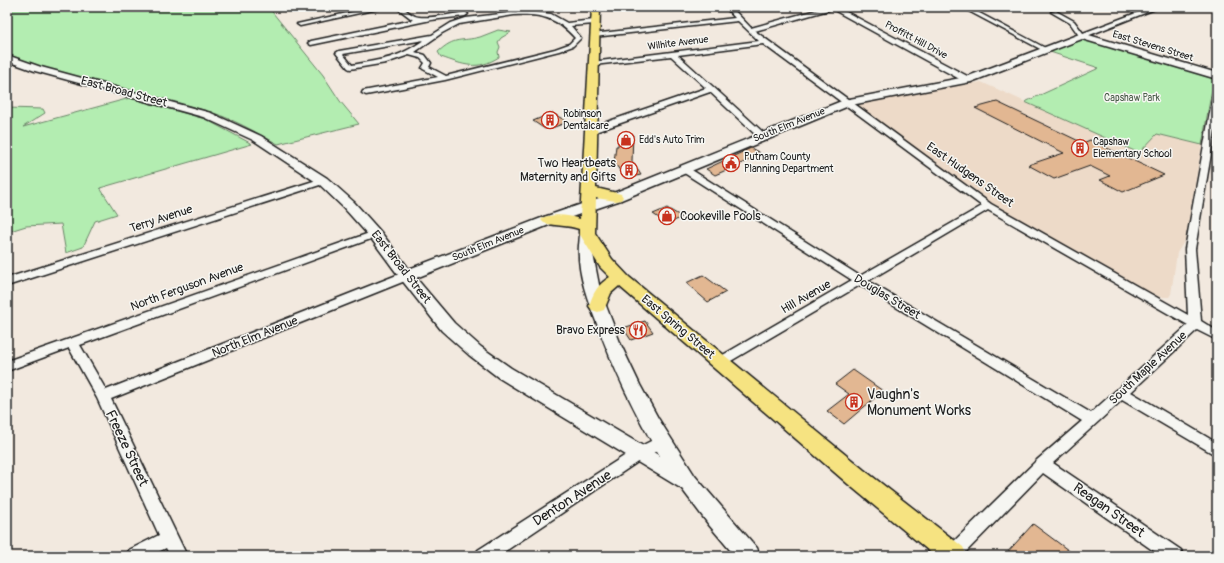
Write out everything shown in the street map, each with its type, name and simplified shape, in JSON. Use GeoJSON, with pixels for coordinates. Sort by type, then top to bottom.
{"type":"FeatureCollection","features":[{"type":"Feature","properties":{"kind":"main road"},"geometry":{"type":"LineString","coordinates":[[549,220],[572,221],[587,229],[595,23]]}},
{"type":"Feature","properties":{"kind":"main road"},"geometry":{"type":"LineString","coordinates":[[588,198],[596,194],[616,197]]}},
{"type":"Feature","properties":{"kind":"main road","name":"East Spring Street"},"geometry":{"type":"LineString","coordinates":[[587,229],[606,263],[621,278],[952,556]]}},
{"type":"Feature","properties":{"kind":"main road"},"geometry":{"type":"LineString","coordinates":[[598,306],[600,294],[604,288],[621,278]]}},
{"type":"Feature","properties":{"kind":"street"},"geometry":{"type":"LineString","coordinates":[[300,24],[384,7]]}},
{"type":"Feature","properties":{"kind":"street"},"geometry":{"type":"LineString","coordinates":[[399,7],[413,18],[421,19],[529,7]]}},
{"type":"Feature","properties":{"kind":"street","name":"East Hudgens Street"},"geometry":{"type":"LineString","coordinates":[[728,7],[764,42],[848,102],[988,206],[1195,325],[1217,336]]}},
{"type":"Feature","properties":{"kind":"street"},"geometry":{"type":"LineString","coordinates":[[750,30],[833,7]]}},
{"type":"Feature","properties":{"kind":"street","name":"Proffitt Hill Drive"},"geometry":{"type":"LineString","coordinates":[[833,7],[968,80]]}},
{"type":"Feature","properties":{"kind":"street"},"geometry":{"type":"LineString","coordinates":[[964,7],[1046,50]]}},
{"type":"Feature","properties":{"kind":"street","name":"South Elm Avenue"},"geometry":{"type":"LineString","coordinates":[[616,197],[848,102],[968,80],[1157,7]]}},
{"type":"Feature","properties":{"kind":"street"},"geometry":{"type":"LineString","coordinates":[[1053,9],[1051,14],[1055,18],[1075,28],[1082,36]]}},
{"type":"Feature","properties":{"kind":"street"},"geometry":{"type":"LineString","coordinates":[[366,93],[445,78],[510,63],[571,45],[578,38],[568,26],[547,14],[514,13],[453,23],[434,36],[399,58],[350,67],[339,54],[434,36]]}},
{"type":"Feature","properties":{"kind":"street"},"geometry":{"type":"LineString","coordinates":[[311,43],[431,18]]}},
{"type":"Feature","properties":{"kind":"street"},"geometry":{"type":"LineString","coordinates":[[568,26],[583,26],[595,23],[739,18]]}},
{"type":"Feature","properties":{"kind":"street","name":"East Stevens Street"},"geometry":{"type":"LineString","coordinates":[[1082,36],[1217,76]]}},
{"type":"Feature","properties":{"kind":"street","name":"Wilhite Avenue"},"geometry":{"type":"LineString","coordinates":[[594,63],[764,42]]}},
{"type":"Feature","properties":{"kind":"street"},"geometry":{"type":"LineString","coordinates":[[407,53],[423,56],[427,59],[428,63],[425,68],[445,78]]}},
{"type":"Feature","properties":{"kind":"street"},"geometry":{"type":"LineString","coordinates":[[673,54],[762,136]]}},
{"type":"Feature","properties":{"kind":"street","name":"East Broad Street"},"geometry":{"type":"LineString","coordinates":[[7,58],[38,69],[207,115],[256,138],[323,181],[349,205],[375,234],[406,276],[448,327],[505,373],[689,483],[716,518],[749,556]]}},
{"type":"Feature","properties":{"kind":"street"},"geometry":{"type":"LineString","coordinates":[[592,130],[710,89]]}},
{"type":"Feature","properties":{"kind":"street","name":"South Maple Avenue"},"geometry":{"type":"LineString","coordinates":[[952,556],[1042,464],[1195,325],[1190,249],[1217,96]]}},
{"type":"Feature","properties":{"kind":"street","name":"Douglas Street"},"geometry":{"type":"LineString","coordinates":[[684,170],[861,281],[1092,420]]}},
{"type":"Feature","properties":{"kind":"street","name":"Terry Avenue"},"geometry":{"type":"LineString","coordinates":[[7,282],[323,181]]}},
{"type":"Feature","properties":{"kind":"street","name":"South Elm Avenue"},"geometry":{"type":"LineString","coordinates":[[406,276],[549,220],[588,198]]}},
{"type":"Feature","properties":{"kind":"street","name":"Hill Avenue"},"geometry":{"type":"LineString","coordinates":[[720,362],[988,206]]}},
{"type":"Feature","properties":{"kind":"street"},"geometry":{"type":"LineString","coordinates":[[587,229],[586,255],[590,281],[598,306],[622,367],[661,442],[689,483]]}},
{"type":"Feature","properties":{"kind":"street","name":"North Ferguson Avenue"},"geometry":{"type":"LineString","coordinates":[[7,366],[375,234]]}},
{"type":"Feature","properties":{"kind":"street","name":"North Elm Avenue"},"geometry":{"type":"LineString","coordinates":[[103,397],[406,276]]}},
{"type":"Feature","properties":{"kind":"street","name":"Freeze Street"},"geometry":{"type":"LineString","coordinates":[[72,342],[103,397],[169,538],[179,556]]}},
{"type":"Feature","properties":{"kind":"street"},"geometry":{"type":"LineString","coordinates":[[1121,393],[1217,450]]}},
{"type":"Feature","properties":{"kind":"street","name":"Denton Avenue"},"geometry":{"type":"LineString","coordinates":[[484,556],[640,454],[661,442]]}},
{"type":"Feature","properties":{"kind":"street","name":"Reagan Street"},"geometry":{"type":"LineString","coordinates":[[1042,464],[1176,556]]}},
{"type":"Feature","properties":{"kind":"street"},"geometry":{"type":"LineString","coordinates":[[135,556],[169,538]]}},
{"type":"Feature","properties":{"kind":"shaded area"},"geometry":{"type":"Polygon","coordinates":[[[981,82],[1139,153],[1157,134],[1202,145],[1185,240],[1177,253],[1171,294],[1169,297],[1155,295],[982,199],[857,105],[857,103],[862,101],[981,82]]]}},
{"type":"Feature","properties":{"kind":"green space"},"geometry":{"type":"Polygon","coordinates":[[[7,7],[270,7],[273,13],[323,75],[340,101],[359,124],[278,144],[225,117],[216,114],[157,97],[81,79],[31,64],[7,55],[7,7]]]}},
{"type":"Feature","properties":{"kind":"green space"},"geometry":{"type":"Polygon","coordinates":[[[498,30],[511,32],[501,38],[498,42],[500,47],[498,52],[499,57],[484,64],[464,64],[441,57],[438,52],[449,44],[458,40],[480,37],[498,30]]]}},
{"type":"Feature","properties":{"kind":"green space","name":"Capshaw Park"},"geometry":{"type":"Polygon","coordinates":[[[1083,39],[1214,78],[1215,81],[1211,94],[1202,145],[1157,134],[1139,153],[1025,102],[1099,68],[1050,52],[1083,39]]]}},
{"type":"Feature","properties":{"kind":"green space"},"geometry":{"type":"Polygon","coordinates":[[[130,98],[205,119],[252,144],[100,188],[117,214],[95,221],[83,247],[66,253],[61,224],[26,226],[7,232],[7,108],[43,109],[45,113],[23,127],[130,98]]]}},
{"type":"Feature","properties":{"kind":"building","name":"Capshaw Elementary School"},"geometry":{"type":"Polygon","coordinates":[[[997,102],[1083,143],[1090,140],[1164,175],[1123,192],[1100,180],[1110,176],[1090,166],[1054,179],[1028,165],[1064,153],[975,108],[997,102]]]}},
{"type":"Feature","properties":{"kind":"building","name":"Robinson Dentalcare"},"geometry":{"type":"Polygon","coordinates":[[[552,113],[568,122],[545,129],[533,121],[552,113]]]}},
{"type":"Feature","properties":{"kind":"building"},"geometry":{"type":"Polygon","coordinates":[[[619,134],[633,134],[632,161],[641,175],[625,178],[614,162],[619,134]]]}},
{"type":"Feature","properties":{"kind":"building","name":"Putnam County Planning Department"},"geometry":{"type":"Polygon","coordinates":[[[751,148],[760,153],[753,156],[756,157],[715,175],[706,169],[751,148]]]}},
{"type":"Feature","properties":{"kind":"building","name":"Cookeville Pools"},"geometry":{"type":"Polygon","coordinates":[[[667,208],[682,217],[668,224],[653,214],[667,208]]]}},
{"type":"Feature","properties":{"kind":"building"},"geometry":{"type":"Polygon","coordinates":[[[703,275],[726,292],[708,302],[686,283],[703,275]]]}},
{"type":"Feature","properties":{"kind":"building","name":"Bravo Express"},"geometry":{"type":"Polygon","coordinates":[[[645,321],[653,332],[631,340],[623,328],[645,321]]]}},
{"type":"Feature","properties":{"kind":"building","name":"Vaughn's Monument Works"},"geometry":{"type":"Polygon","coordinates":[[[853,370],[883,391],[844,424],[827,411],[849,394],[835,384],[853,370]]]}},
{"type":"Feature","properties":{"kind":"building"},"geometry":{"type":"Polygon","coordinates":[[[1033,524],[1076,556],[1004,556],[1033,524]]]}},
{"type":"Feature","properties":{"kind":"place","name":"Robinson Dentalcare"},"geometry":{"type":"Point","coordinates":[550,120]}},
{"type":"Feature","properties":{"kind":"place","name":"Edd's Auto Trim"},"geometry":{"type":"Point","coordinates":[626,140]}},
{"type":"Feature","properties":{"kind":"place","name":"Capshaw Elementary School"},"geometry":{"type":"Point","coordinates":[1080,148]}},
{"type":"Feature","properties":{"kind":"place","name":"Putnam County Planning Department"},"geometry":{"type":"Point","coordinates":[731,163]}},
{"type":"Feature","properties":{"kind":"place","name":"Two Heartbeats Maternity and Gifts"},"geometry":{"type":"Point","coordinates":[629,170]}},
{"type":"Feature","properties":{"kind":"place","name":"Cookeville Pools"},"geometry":{"type":"Point","coordinates":[667,216]}},
{"type":"Feature","properties":{"kind":"place","name":"Bravo Express"},"geometry":{"type":"Point","coordinates":[638,330]}},
{"type":"Feature","properties":{"kind":"place","name":"Vaughn's Monument Works"},"geometry":{"type":"Point","coordinates":[854,402]}}]}
